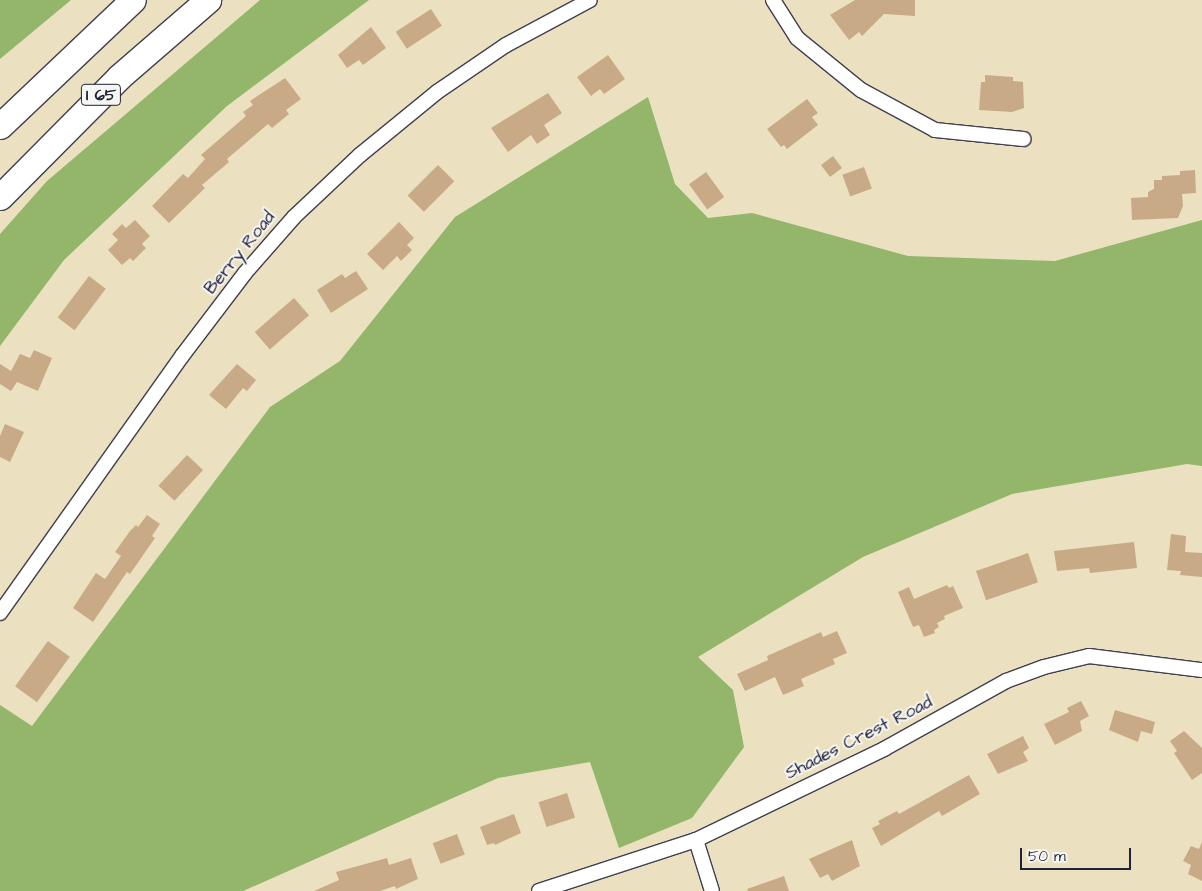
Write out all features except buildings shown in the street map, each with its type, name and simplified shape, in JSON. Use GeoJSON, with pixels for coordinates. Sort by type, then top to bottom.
{"type":"FeatureCollection","features":[{"type":"Feature","properties":{"kind":"highway","name":"I 65"},"geometry":{"type":"LineString","coordinates":[[0,126],[133,0]]}},
{"type":"Feature","properties":{"kind":"highway","name":"I 65"},"geometry":{"type":"LineString","coordinates":[[0,197],[119,77],[208,0]]}},
{"type":"Feature","properties":{"kind":"street","name":"Berry Road"},"geometry":{"type":"LineString","coordinates":[[0,613],[182,356],[245,273],[294,217],[360,155],[437,92],[506,45],[590,0]]}},
{"type":"Feature","properties":{"kind":"street"},"geometry":{"type":"LineString","coordinates":[[773,0],[797,38],[861,90],[935,130],[1024,139]]}},
{"type":"Feature","properties":{"kind":"street","name":"Shades Crest Road"},"geometry":{"type":"LineString","coordinates":[[539,891],[696,840],[884,749],[1006,681],[1044,667],[1089,656],[1200,672]]}},
{"type":"Feature","properties":{"kind":"street"},"geometry":{"type":"LineString","coordinates":[[696,840],[712,891]]}},
{"type":"Feature","properties":{"kind":"green space"},"geometry":{"type":"Polygon","coordinates":[[[0,0],[71,0],[0,59],[0,0]]]}},
{"type":"Feature","properties":{"kind":"green space"},"geometry":{"type":"Polygon","coordinates":[[[260,0],[369,0],[227,106],[64,260],[0,346],[0,234],[47,181],[260,0]]]}},
{"type":"Feature","properties":{"kind":"green space"},"geometry":{"type":"Polygon","coordinates":[[[648,97],[675,184],[708,218],[752,213],[908,256],[1055,261],[1202,220],[1202,466],[1187,464],[1012,494],[863,557],[698,657],[733,690],[744,747],[692,818],[619,848],[590,762],[498,778],[243,891],[0,891],[0,705],[32,726],[270,407],[340,361],[455,217],[648,97]]]}}]}
